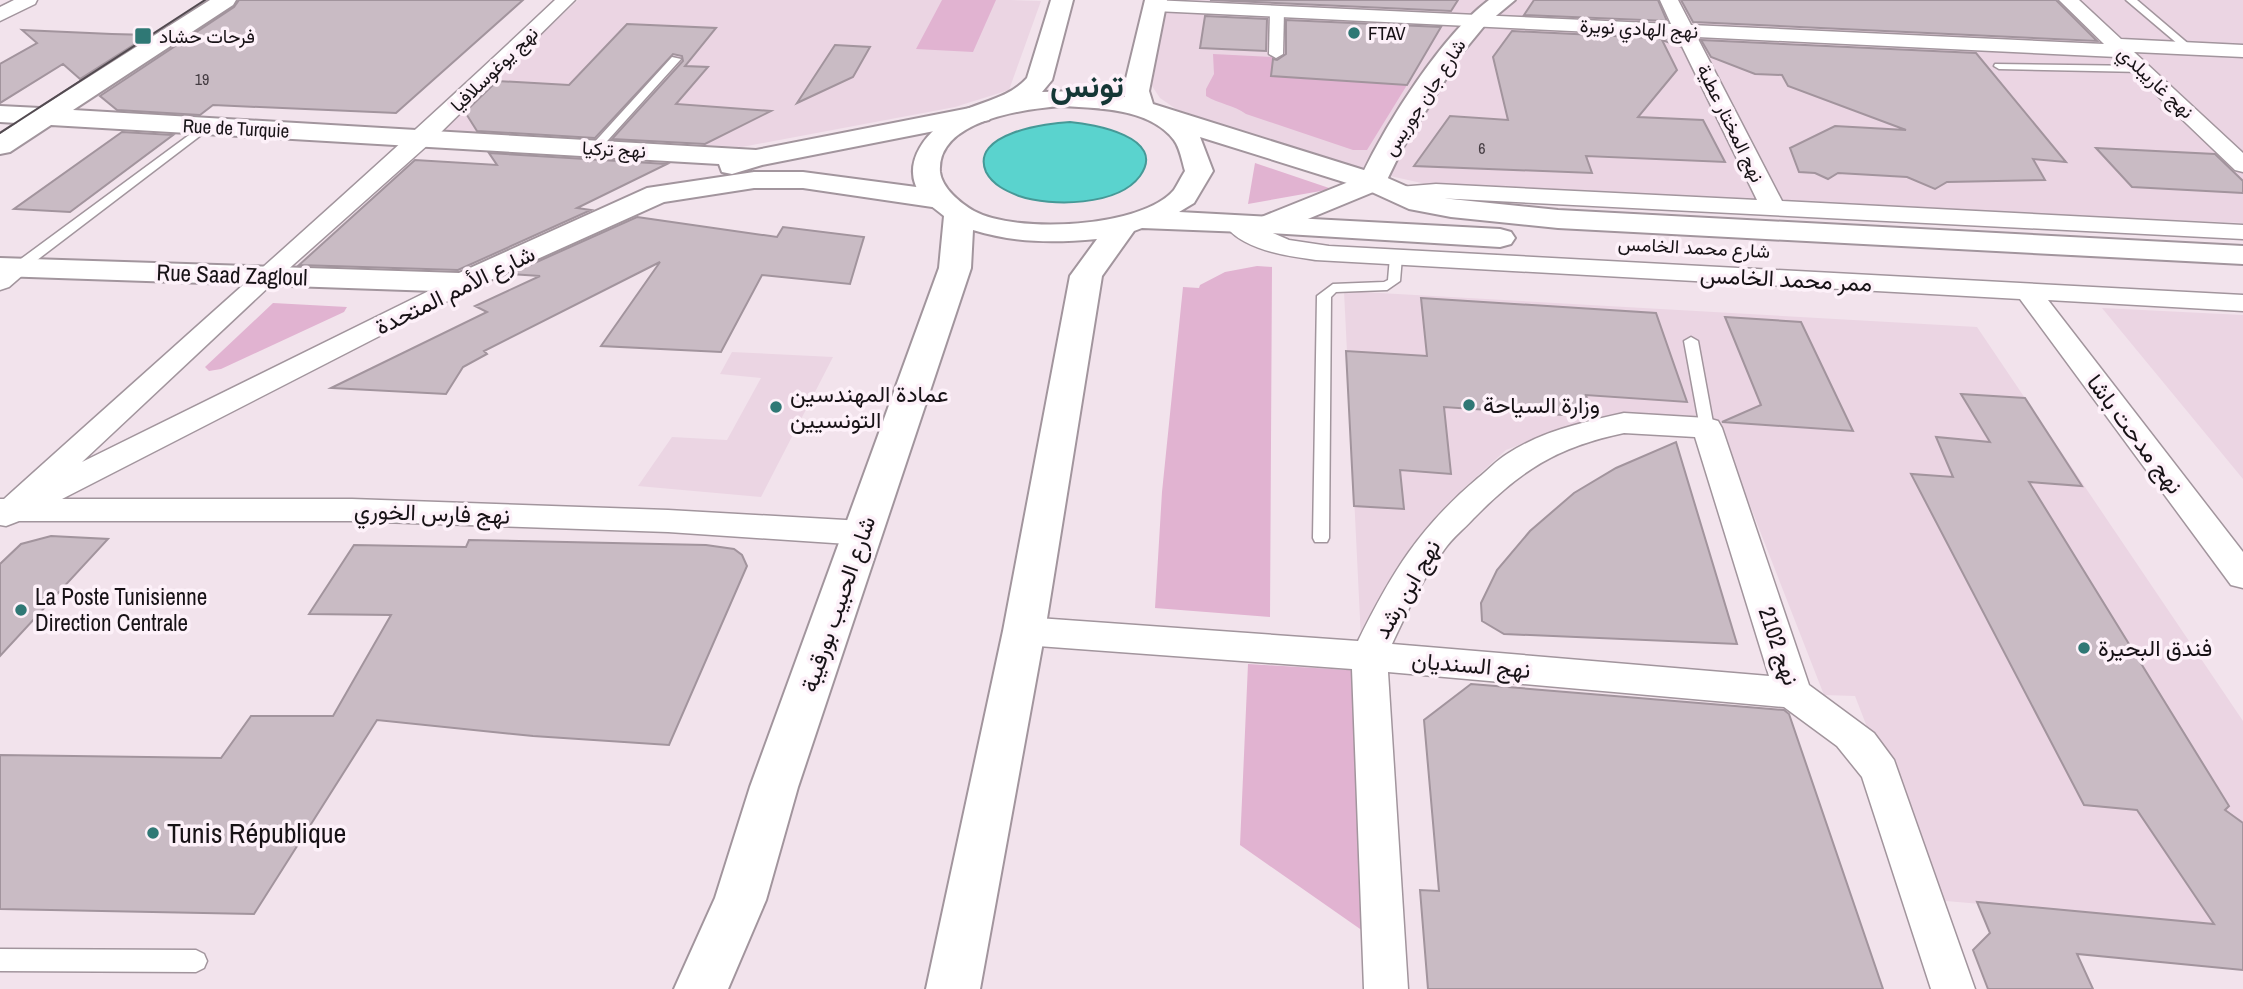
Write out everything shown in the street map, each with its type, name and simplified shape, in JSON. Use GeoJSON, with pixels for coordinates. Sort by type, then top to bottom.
{"type":"FeatureCollection","features":[{"type":"Feature","properties":{"kind":"main road"},"geometry":{"type":"LineString","coordinates":[[0,146],[225,0]]}},
{"type":"Feature","properties":{"kind":"main road"},"geometry":{"type":"LineString","coordinates":[[949,207],[930,186],[925,173],[927,159],[934,146],[945,134],[1029,91],[1040,80],[1062,0]]}},
{"type":"Feature","properties":{"kind":"main road","name":"شارع جان جوريس"},"geometry":{"type":"LineString","coordinates":[[1270,224],[1384,188],[1388,149],[1452,50],[1477,20],[1504,0]]}},
{"type":"Feature","properties":{"kind":"main road"},"geometry":{"type":"LineString","coordinates":[[1142,110],[1136,91],[1156,2]]}},
{"type":"Feature","properties":{"kind":"main road"},"geometry":{"type":"LineString","coordinates":[[657,194],[756,158],[1061,98],[1087,99],[1142,110],[1175,127],[1187,137],[1198,162],[1197,175],[1180,200],[1133,224],[1086,276],[1024,631],[953,989]]}},
{"type":"Feature","properties":{"kind":"main road","name":"شارع محمد الخامس"},"geometry":{"type":"LineString","coordinates":[[1142,110],[1384,188],[1419,203],[1451,208],[1558,219],[2243,255]]}},
{"type":"Feature","properties":{"kind":"main road","name":"Rue de Turquie"},"geometry":{"type":"LineString","coordinates":[[0,114],[473,141]]}},
{"type":"Feature","properties":{"kind":"main road","name":"نهج تركيا"},"geometry":{"type":"LineString","coordinates":[[473,141],[756,158]]}},
{"type":"Feature","properties":{"kind":"main road","name":"شارع الأمم المتحدة"},"geometry":{"type":"LineString","coordinates":[[464,283],[657,194],[754,180],[803,180],[949,207],[980,224],[1035,235],[1084,234],[1133,224]]}},
{"type":"Feature","properties":{"kind":"main road","name":"شارع الحبيب بورقيبة"},"geometry":{"type":"LineString","coordinates":[[701,989],[740,900],[774,787],[955,268],[949,207]]}},
{"type":"Feature","properties":{"kind":"main road","name":"شارع محمد الخامس"},"geometry":{"type":"LineString","coordinates":[[1133,224],[1270,224],[1372,232],[2243,275]]}},
{"type":"Feature","properties":{"kind":"main road","name":"Rue Saad Zagloul"},"geometry":{"type":"LineString","coordinates":[[6,272],[266,276],[464,283]]}},
{"type":"Feature","properties":{"kind":"street"},"geometry":{"type":"LineString","coordinates":[[0,15],[28,0]]}},
{"type":"Feature","properties":{"kind":"street","name":"نهج يوغوسلافيا"},"geometry":{"type":"LineString","coordinates":[[3,514],[422,138],[566,0]]}},
{"type":"Feature","properties":{"kind":"street","name":"نهج المختار عطية"},"geometry":{"type":"LineString","coordinates":[[1669,0],[1774,210]]}},
{"type":"Feature","properties":{"kind":"street","name":"نهج غاريبلدي"},"geometry":{"type":"LineString","coordinates":[[2068,0],[2243,164]]}},
{"type":"Feature","properties":{"kind":"street","name":"نهج الهادي نويرة"},"geometry":{"type":"LineString","coordinates":[[1156,2],[1277,11],[1686,31],[2243,51]]}},
{"type":"Feature","properties":{"kind":"street"},"geometry":{"type":"LineString","coordinates":[[1276,54],[1277,11]]}},
{"type":"Feature","properties":{"kind":"street","name":"شارع محمد الخامس"},"geometry":{"type":"LineString","coordinates":[[1384,188],[2243,232]]}},
{"type":"Feature","properties":{"kind":"street","name":"ممر محمد الخامس"},"geometry":{"type":"LineString","coordinates":[[1236,224],[1266,242],[1329,254],[2243,303]]}},
{"type":"Feature","properties":{"kind":"street","name":"شارع الأمم المتحدة"},"geometry":{"type":"LineString","coordinates":[[3,514],[464,283]]}},
{"type":"Feature","properties":{"kind":"street","name":"نهج مدحت باشا"},"geometry":{"type":"LineString","coordinates":[[2028,292],[2243,576]]}},
{"type":"Feature","properties":{"kind":"street","name":"نهج ابن رشد"},"geometry":{"type":"LineString","coordinates":[[1386,989],[1369,656],[1399,593],[1433,540],[1477,496],[1518,461],[1555,442],[1624,423],[1707,428]]}},
{"type":"Feature","properties":{"kind":"street","name":"نهج 2102"},"geometry":{"type":"LineString","coordinates":[[1707,428],[1793,693],[1805,705],[1855,736],[1870,751],[1881,772],[1953,989]]}},
{"type":"Feature","properties":{"kind":"street","name":"نهج فارس الخوري"},"geometry":{"type":"LineString","coordinates":[[3,514],[352,510],[668,521],[863,533]]}},
{"type":"Feature","properties":{"kind":"street","name":"نهج السنديان"},"geometry":{"type":"LineString","coordinates":[[1024,631],[1369,656],[1793,693]]}},
{"type":"Feature","properties":{"kind":"lane"},"geometry":{"type":"LineString","coordinates":[[2131,0],[2188,48]]}},
{"type":"Feature","properties":{"kind":"lane"},"geometry":{"type":"LineString","coordinates":[[595,148],[676,60]]}},
{"type":"Feature","properties":{"kind":"lane"},"geometry":{"type":"LineString","coordinates":[[1999,66],[2143,69]]}},
{"type":"Feature","properties":{"kind":"lane"},"geometry":{"type":"LineString","coordinates":[[6,272],[208,126]]}},
{"type":"Feature","properties":{"kind":"lane"},"geometry":{"type":"LineString","coordinates":[[1321,538],[1324,296],[1333,288],[1387,286],[1394,281],[1396,257]]}},
{"type":"Feature","properties":{"kind":"lane"},"geometry":{"type":"LineString","coordinates":[[1691,341],[1707,428]]}},
{"type":"Feature","properties":{"kind":"lane"},"geometry":{"type":"LineString","coordinates":[[0,960],[196,961]]}},
{"type":"Feature","properties":{"kind":"shaded area"},"geometry":{"type":"Polygon","coordinates":[[[578,0],[1041,1],[1009,90],[955,107],[742,147],[442,130],[578,0]]]}},
{"type":"Feature","properties":{"kind":"shaded area"},"geometry":{"type":"Polygon","coordinates":[[[942,0],[996,0],[973,52],[916,49],[942,0]]]}},
{"type":"Feature","properties":{"kind":"shaded area"},"geometry":{"type":"Polygon","coordinates":[[[1168,0],[2243,0],[2243,223],[1444,188],[1336,164],[1176,109],[1160,98],[1152,86],[1168,0]]]}},
{"type":"Feature","properties":{"kind":"shaded area"},"geometry":{"type":"Polygon","coordinates":[[[1213,54],[1273,57],[1271,76],[1407,85],[1367,150],[1353,150],[1246,114],[1206,96],[1206,89],[1214,74],[1213,54]]]}},
{"type":"Feature","properties":{"kind":"shaded area"},"geometry":{"type":"Polygon","coordinates":[[[1255,163],[1332,189],[1248,204],[1255,163]]]}},
{"type":"Feature","properties":{"kind":"shaded area"},"geometry":{"type":"Polygon","coordinates":[[[1257,266],[1272,267],[1270,617],[1155,608],[1162,492],[1183,287],[1199,288],[1225,272],[1257,266]]]}},
{"type":"Feature","properties":{"kind":"shaded area"},"geometry":{"type":"Polygon","coordinates":[[[1344,291],[1977,327],[2243,721],[2243,926],[1934,900],[1855,696],[1824,695],[1717,421],[1635,417],[1568,426],[1506,450],[1463,489],[1420,536],[1387,587],[1361,639],[1344,291]]]}},
{"type":"Feature","properties":{"kind":"shaded area"},"geometry":{"type":"Polygon","coordinates":[[[273,303],[347,307],[344,312],[221,369],[209,371],[205,367],[273,303]]]}},
{"type":"Feature","properties":{"kind":"shaded area"},"geometry":{"type":"Polygon","coordinates":[[[2102,308],[2243,315],[2243,479],[2102,308]]]}},
{"type":"Feature","properties":{"kind":"shaded area","name":"عمادة المهندسين التونسيين"},"geometry":{"type":"Polygon","coordinates":[[[732,352],[833,357],[761,497],[638,486],[672,437],[727,440],[761,378],[720,374],[732,352]]]}},
{"type":"Feature","properties":{"kind":"shaded area"},"geometry":{"type":"Polygon","coordinates":[[[1248,664],[1364,671],[1373,938],[1240,845],[1248,664]]]}},
{"type":"Feature","properties":{"kind":"water"},"geometry":{"type":"Polygon","coordinates":[[[1070,122],[1110,130],[1136,142],[1144,151],[1146,163],[1140,176],[1130,186],[1116,193],[1066,202],[1032,200],[1019,196],[1005,190],[989,177],[984,159],[989,148],[999,139],[1029,128],[1070,122]]]}},
{"type":"Feature","properties":{"kind":"building"},"geometry":{"type":"Polygon","coordinates":[[[239,0],[523,0],[396,113],[213,105],[200,115],[117,110],[100,96],[234,7],[239,0]]]}},
{"type":"Feature","properties":{"kind":"building"},"geometry":{"type":"Polygon","coordinates":[[[1210,0],[1458,0],[1451,11],[1210,0]]]}},
{"type":"Feature","properties":{"kind":"building"},"geometry":{"type":"Polygon","coordinates":[[[1534,0],[1658,0],[1667,21],[1524,15],[1534,0]]]}},
{"type":"Feature","properties":{"kind":"building"},"geometry":{"type":"Polygon","coordinates":[[[1681,0],[2056,0],[2097,41],[1693,22],[1681,0]]]}},
{"type":"Feature","properties":{"kind":"building"},"geometry":{"type":"Polygon","coordinates":[[[1205,16],[1267,19],[1266,51],[1200,48],[1205,16]]]}},
{"type":"Feature","properties":{"kind":"building"},"geometry":{"type":"Polygon","coordinates":[[[1286,20],[1441,27],[1407,85],[1271,76],[1273,59],[1277,60],[1286,54],[1286,20]]]}},
{"type":"Feature","properties":{"kind":"building"},"geometry":{"type":"Polygon","coordinates":[[[627,24],[716,28],[685,66],[708,67],[676,104],[771,111],[705,144],[612,139],[683,61],[682,56],[673,54],[595,138],[477,131],[465,112],[497,81],[569,85],[627,24]]]}},
{"type":"Feature","properties":{"kind":"building"},"geometry":{"type":"Polygon","coordinates":[[[22,30],[149,35],[80,79],[63,64],[0,103],[0,64],[37,43],[22,30]]]}},
{"type":"Feature","properties":{"kind":"building"},"geometry":{"type":"Polygon","coordinates":[[[1512,31],[1675,39],[1679,46],[1662,40],[1677,70],[1638,117],[1703,120],[1725,162],[1586,156],[1592,173],[1414,166],[1450,116],[1508,120],[1493,57],[1512,31]]]}},
{"type":"Feature","properties":{"kind":"building"},"geometry":{"type":"Polygon","coordinates":[[[1701,40],[1976,53],[2066,162],[2033,159],[2045,180],[1947,182],[1935,189],[1907,177],[1838,173],[1828,179],[1815,173],[1799,172],[1790,148],[1835,126],[1906,130],[1788,86],[1782,75],[1755,74],[1711,57],[1701,40]]]}},
{"type":"Feature","properties":{"kind":"building"},"geometry":{"type":"Polygon","coordinates":[[[835,45],[870,47],[853,77],[797,103],[835,45]]]}},
{"type":"Feature","properties":{"kind":"building"},"geometry":{"type":"Polygon","coordinates":[[[122,132],[173,135],[70,212],[14,209],[122,132]]]}},
{"type":"Feature","properties":{"kind":"building"},"geometry":{"type":"Polygon","coordinates":[[[2096,148],[2215,154],[2243,181],[2243,193],[2132,187],[2096,148]]]}},
{"type":"Feature","properties":{"kind":"building"},"geometry":{"type":"Polygon","coordinates":[[[489,153],[667,164],[577,208],[591,210],[458,270],[299,265],[415,160],[497,165],[489,153]]]}},
{"type":"Feature","properties":{"kind":"building"},"geometry":{"type":"Polygon","coordinates":[[[637,217],[777,237],[783,227],[864,237],[850,284],[762,275],[721,352],[601,346],[660,262],[484,351],[487,354],[463,367],[446,394],[331,388],[487,312],[475,306],[540,276],[510,274],[637,217]]]}},
{"type":"Feature","properties":{"kind":"building","name":"وزارة السياحة"},"geometry":{"type":"Polygon","coordinates":[[[1421,298],[1656,313],[1687,402],[1586,395],[1592,417],[1444,407],[1451,474],[1400,470],[1404,509],[1354,506],[1346,351],[1427,356],[1421,298]]]}},
{"type":"Feature","properties":{"kind":"building"},"geometry":{"type":"Polygon","coordinates":[[[1725,317],[1801,322],[1853,431],[1722,422],[1761,405],[1725,317]]]}},
{"type":"Feature","properties":{"kind":"building"},"geometry":{"type":"Polygon","coordinates":[[[1961,394],[2025,398],[2082,486],[2029,482],[2229,806],[2225,810],[2243,823],[2243,970],[2077,954],[2093,989],[1988,989],[1973,950],[1990,933],[1977,902],[2214,924],[2137,810],[2084,805],[1911,474],[1953,477],[1936,437],[1990,442],[1961,394]]]}},
{"type":"Feature","properties":{"kind":"building"},"geometry":{"type":"Polygon","coordinates":[[[1676,442],[1737,644],[1504,634],[1482,621],[1481,603],[1497,570],[1530,531],[1574,493],[1616,468],[1676,442]]]}},
{"type":"Feature","properties":{"kind":"building","name":"La Poste Tunisienne Direction Centrale"},"geometry":{"type":"Polygon","coordinates":[[[51,536],[108,539],[0,656],[0,564],[21,544],[51,536]]]}},
{"type":"Feature","properties":{"kind":"building"},"geometry":{"type":"Polygon","coordinates":[[[469,540],[706,545],[734,549],[742,555],[747,566],[669,745],[533,736],[377,720],[254,914],[0,909],[0,755],[221,758],[251,716],[333,716],[391,615],[309,614],[354,545],[466,547],[469,540]]]}},
{"type":"Feature","properties":{"kind":"building"},"geometry":{"type":"Polygon","coordinates":[[[1471,684],[1784,710],[1789,714],[1883,989],[1428,989],[1420,890],[1439,891],[1424,720],[1471,684]]]}},
{"type":"Feature","properties":{"kind":"tram line"},"geometry":{"type":"LineString","coordinates":[[0,133],[205,0]]}},
{"type":"Feature","properties":{"kind":"place","name":"FTAV"},"geometry":{"type":"Point","coordinates":[1354,33]}},
{"type":"Feature","properties":{"kind":"place","name":"فرحات حشاد"},"geometry":{"type":"Point","coordinates":[143,36]}},
{"type":"Feature","properties":{"kind":"place","name":"وزارة السياحة"},"geometry":{"type":"Point","coordinates":[1469,405]}},
{"type":"Feature","properties":{"kind":"place","name":"عمادة المهندسين التونسيين"},"geometry":{"type":"Point","coordinates":[776,407]}},
{"type":"Feature","properties":{"kind":"place","name":"La Poste Tunisienne Direction Centrale"},"geometry":{"type":"Point","coordinates":[21,610]}},
{"type":"Feature","properties":{"kind":"place","name":"فندق البحيرة"},"geometry":{"type":"Point","coordinates":[2084,648]}},
{"type":"Feature","properties":{"kind":"place","name":"Tunis République"},"geometry":{"type":"Point","coordinates":[153,833]}},
{"type":"Feature","properties":{"kind":"district","name":"تونس"},"geometry":{"type":"Point","coordinates":[1087,86]}}]}
